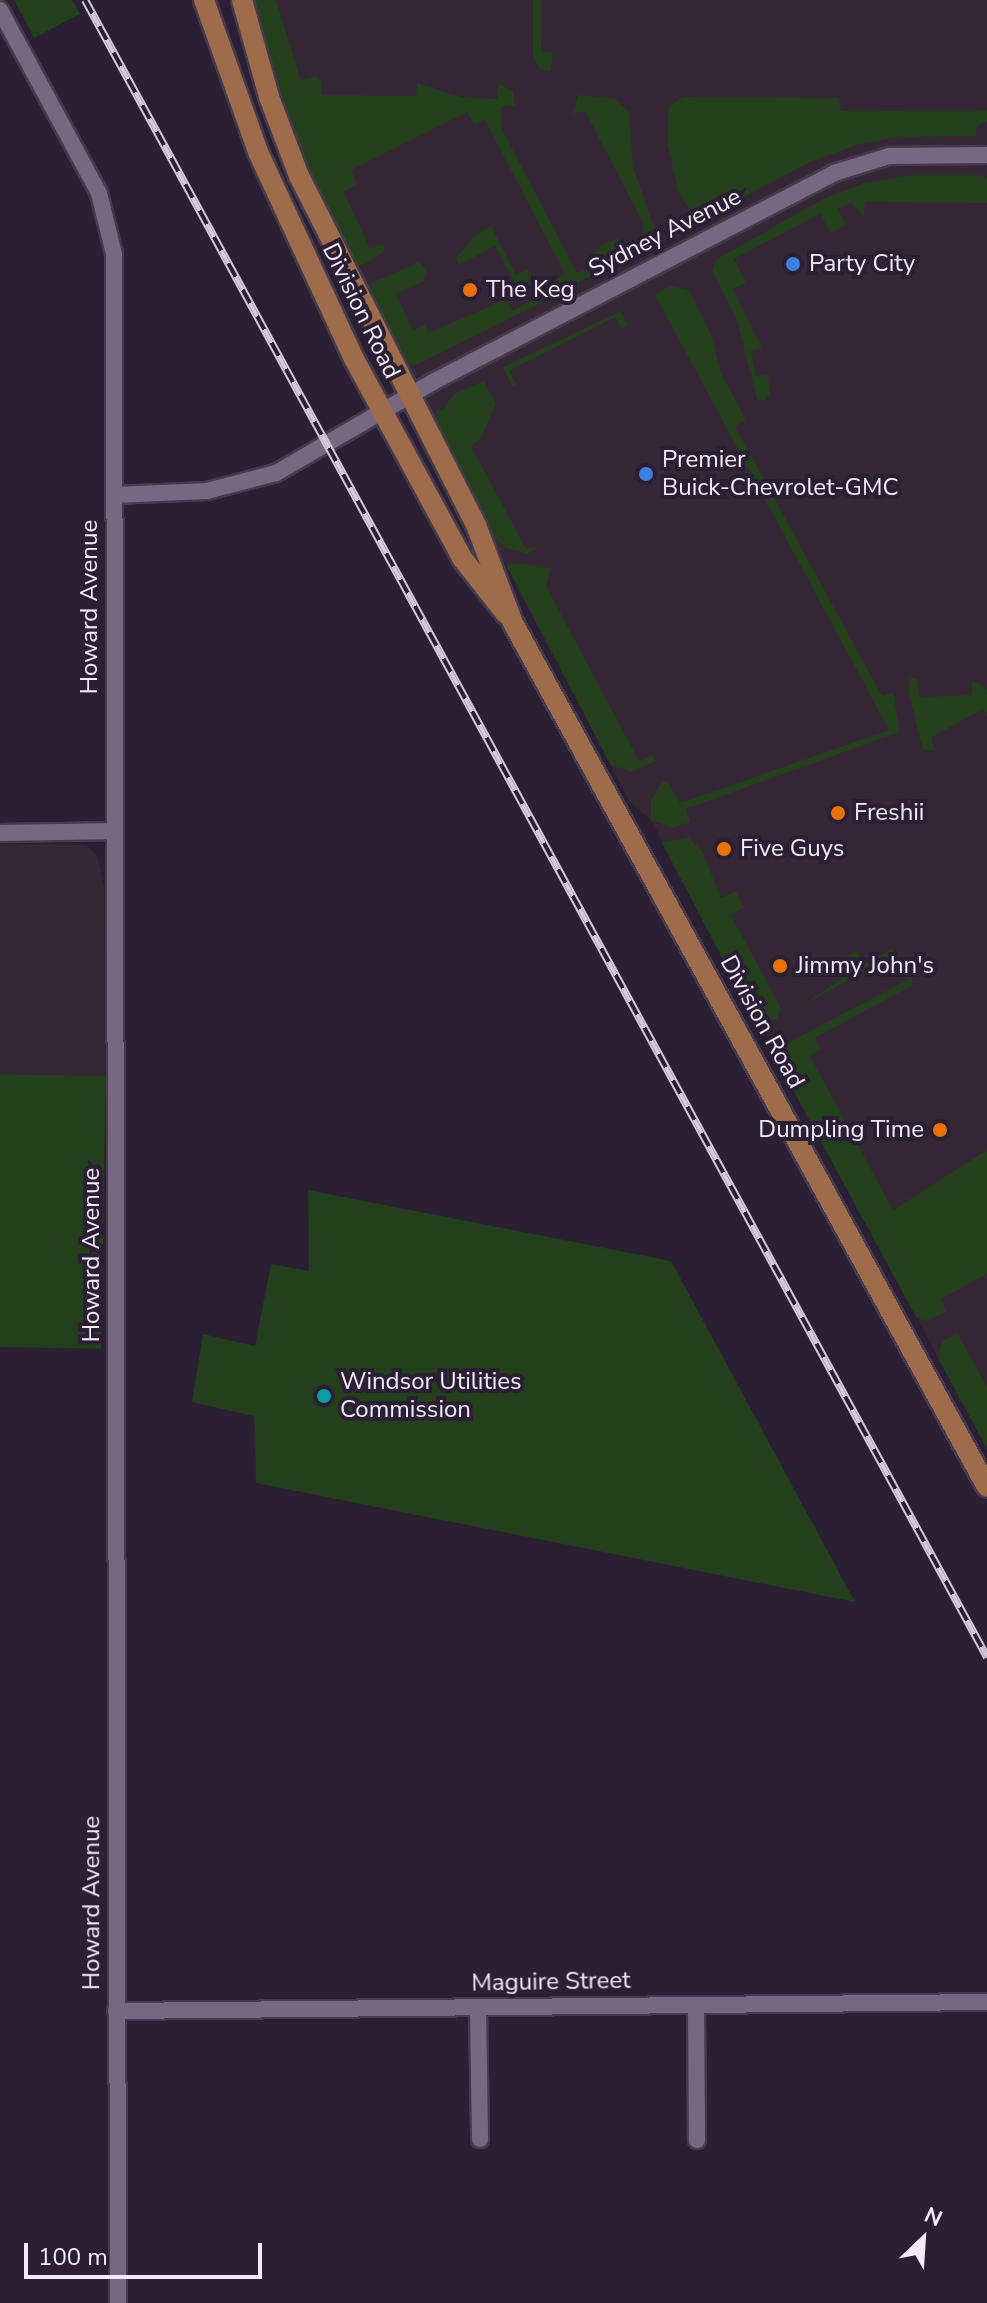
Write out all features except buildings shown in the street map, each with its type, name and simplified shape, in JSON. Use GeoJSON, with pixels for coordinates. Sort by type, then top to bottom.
{"type":"FeatureCollection","features":[{"type":"Feature","properties":{"kind":"main road","name":"Division Road"},"geometry":{"type":"LineString","coordinates":[[204,0],[267,173],[382,412],[468,567],[513,623]]}},
{"type":"Feature","properties":{"kind":"main road","name":"Division Road"},"geometry":{"type":"LineString","coordinates":[[242,0],[289,153],[408,396],[476,525],[513,623],[987,1487]]}},
{"type":"Feature","properties":{"kind":"street","name":"Howard Avenue"},"geometry":{"type":"LineString","coordinates":[[0,10],[106,208],[114,254],[118,2303]]}},
{"type":"Feature","properties":{"kind":"street","name":"Sydney Avenue"},"geometry":{"type":"LineString","coordinates":[[115,495],[207,491],[262,479],[408,396],[834,173],[889,156],[987,155]]}},
{"type":"Feature","properties":{"kind":"street"},"geometry":{"type":"LineString","coordinates":[[0,833],[113,831]]}},
{"type":"Feature","properties":{"kind":"street","name":"Maguire Street"},"geometry":{"type":"LineString","coordinates":[[116,2011],[987,2002]]}},
{"type":"Feature","properties":{"kind":"street"},"geometry":{"type":"LineString","coordinates":[[696,2005],[697,2140]]}},
{"type":"Feature","properties":{"kind":"street"},"geometry":{"type":"LineString","coordinates":[[478,2007],[480,2139]]}},
{"type":"Feature","properties":{"kind":"shaded area"},"geometry":{"type":"Polygon","coordinates":[[[253,0],[987,0],[987,1449],[651,820],[630,802],[401,367],[320,203],[253,0]]]}},
{"type":"Feature","properties":{"kind":"shaded area"},"geometry":{"type":"Polygon","coordinates":[[[0,844],[86,845],[97,855],[104,887],[106,1076],[0,1074],[0,844]]]}},
{"type":"Feature","properties":{"kind":"green space"},"geometry":{"type":"Polygon","coordinates":[[[14,0],[72,0],[80,14],[34,38],[14,0]]]}},
{"type":"Feature","properties":{"kind":"green space"},"geometry":{"type":"Polygon","coordinates":[[[253,0],[276,0],[301,81],[315,76],[322,81],[322,95],[416,96],[417,83],[461,97],[497,99],[498,83],[513,91],[515,106],[502,106],[501,127],[577,273],[598,264],[595,249],[617,238],[624,250],[644,237],[643,223],[585,111],[573,114],[578,95],[614,98],[629,112],[633,167],[657,235],[645,248],[558,293],[553,282],[565,274],[485,120],[474,125],[467,112],[351,170],[357,184],[344,192],[370,249],[383,244],[385,251],[362,266],[349,263],[289,129],[253,0]]]}},
{"type":"Feature","properties":{"kind":"green space"},"geometry":{"type":"Polygon","coordinates":[[[533,0],[542,0],[541,51],[553,52],[551,71],[540,69],[533,57],[533,0]]]}},
{"type":"Feature","properties":{"kind":"green space"},"geometry":{"type":"Polygon","coordinates":[[[684,97],[839,98],[841,111],[987,110],[987,122],[978,124],[975,136],[898,137],[856,145],[810,162],[717,211],[692,214],[678,191],[667,142],[669,106],[684,97]]]}},
{"type":"Feature","properties":{"kind":"green space"},"geometry":{"type":"Polygon","coordinates":[[[913,175],[982,175],[987,179],[987,203],[865,202],[864,217],[851,203],[838,209],[846,225],[831,233],[820,214],[734,259],[746,282],[733,289],[762,348],[751,351],[756,376],[768,375],[770,393],[764,401],[757,399],[737,320],[712,270],[717,259],[823,199],[864,183],[913,175]]]}},
{"type":"Feature","properties":{"kind":"green space"},"geometry":{"type":"Polygon","coordinates":[[[491,226],[516,275],[528,269],[532,277],[520,293],[495,246],[459,265],[456,258],[474,236],[491,226]]]}},
{"type":"Feature","properties":{"kind":"green space"},"geometry":{"type":"Polygon","coordinates":[[[419,262],[427,270],[424,281],[396,294],[413,330],[425,325],[429,333],[506,299],[512,311],[535,298],[541,303],[414,366],[403,361],[365,295],[371,283],[419,262]]]}},
{"type":"Feature","properties":{"kind":"green space"},"geometry":{"type":"Polygon","coordinates":[[[670,286],[689,290],[711,334],[721,373],[746,420],[735,426],[882,696],[893,692],[900,732],[686,809],[690,822],[673,828],[651,820],[651,800],[662,782],[668,782],[680,803],[889,730],[655,295],[670,286]]]}},
{"type":"Feature","properties":{"kind":"green space"},"geometry":{"type":"Polygon","coordinates":[[[621,311],[629,326],[622,329],[615,317],[509,371],[517,385],[513,387],[503,367],[621,311]]]}},
{"type":"Feature","properties":{"kind":"green space"},"geometry":{"type":"Polygon","coordinates":[[[484,381],[496,404],[480,440],[471,446],[526,549],[540,546],[528,554],[505,548],[490,533],[437,431],[437,409],[442,411],[454,394],[484,381]]]}},
{"type":"Feature","properties":{"kind":"green space"},"geometry":{"type":"Polygon","coordinates":[[[512,563],[551,568],[546,586],[639,761],[652,755],[656,761],[632,772],[611,765],[507,566],[512,563]]]}},
{"type":"Feature","properties":{"kind":"green space"},"geometry":{"type":"Polygon","coordinates":[[[910,678],[917,679],[919,697],[972,695],[972,683],[978,683],[987,690],[987,717],[983,709],[932,737],[935,750],[923,750],[908,690],[910,678]]]}},
{"type":"Feature","properties":{"kind":"green space"},"geometry":{"type":"Polygon","coordinates":[[[688,837],[702,851],[721,898],[736,891],[744,907],[731,915],[781,1008],[777,1019],[762,1020],[751,1013],[662,843],[688,837]]]}},
{"type":"Feature","properties":{"kind":"green space"},"geometry":{"type":"Polygon","coordinates":[[[893,948],[893,956],[794,1010],[841,980],[834,963],[857,951],[865,964],[893,948]]]}},
{"type":"Feature","properties":{"kind":"green space"},"geometry":{"type":"Polygon","coordinates":[[[911,978],[913,985],[815,1038],[821,1049],[810,1056],[893,1210],[987,1150],[987,1274],[941,1299],[946,1312],[926,1321],[916,1317],[780,1066],[783,1048],[791,1041],[911,978]]]}},
{"type":"Feature","properties":{"kind":"green space"},"geometry":{"type":"Polygon","coordinates":[[[0,1074],[106,1076],[101,1349],[0,1347],[0,1074]]]}},
{"type":"Feature","properties":{"kind":"green space"},"geometry":{"type":"Polygon","coordinates":[[[308,1190],[671,1261],[855,1602],[256,1483],[254,1416],[192,1402],[203,1334],[255,1346],[271,1264],[309,1271],[308,1190]]]}},
{"type":"Feature","properties":{"kind":"green space"},"geometry":{"type":"Polygon","coordinates":[[[958,1334],[987,1387],[987,1449],[938,1358],[942,1341],[958,1334]]]}},
{"type":"Feature","properties":{"kind":"railway"},"geometry":{"type":"LineString","coordinates":[[85,0],[987,1657]]}},
{"type":"Feature","properties":{"kind":"place","name":"Party City"},"geometry":{"type":"Point","coordinates":[793,264]}},
{"type":"Feature","properties":{"kind":"place","name":"The Keg"},"geometry":{"type":"Point","coordinates":[470,290]}},
{"type":"Feature","properties":{"kind":"place","name":"Premier Buick-Chevrolet-GMC"},"geometry":{"type":"Point","coordinates":[646,474]}},
{"type":"Feature","properties":{"kind":"place","name":"Freshii"},"geometry":{"type":"Point","coordinates":[838,813]}},
{"type":"Feature","properties":{"kind":"place","name":"Five Guys"},"geometry":{"type":"Point","coordinates":[724,849]}},
{"type":"Feature","properties":{"kind":"place","name":"Jimmy John's"},"geometry":{"type":"Point","coordinates":[780,966]}},
{"type":"Feature","properties":{"kind":"place","name":"Dumpling Time"},"geometry":{"type":"Point","coordinates":[940,1130]}},
{"type":"Feature","properties":{"kind":"place","name":"Windsor Utilities Commission"},"geometry":{"type":"Point","coordinates":[324,1396]}}]}
